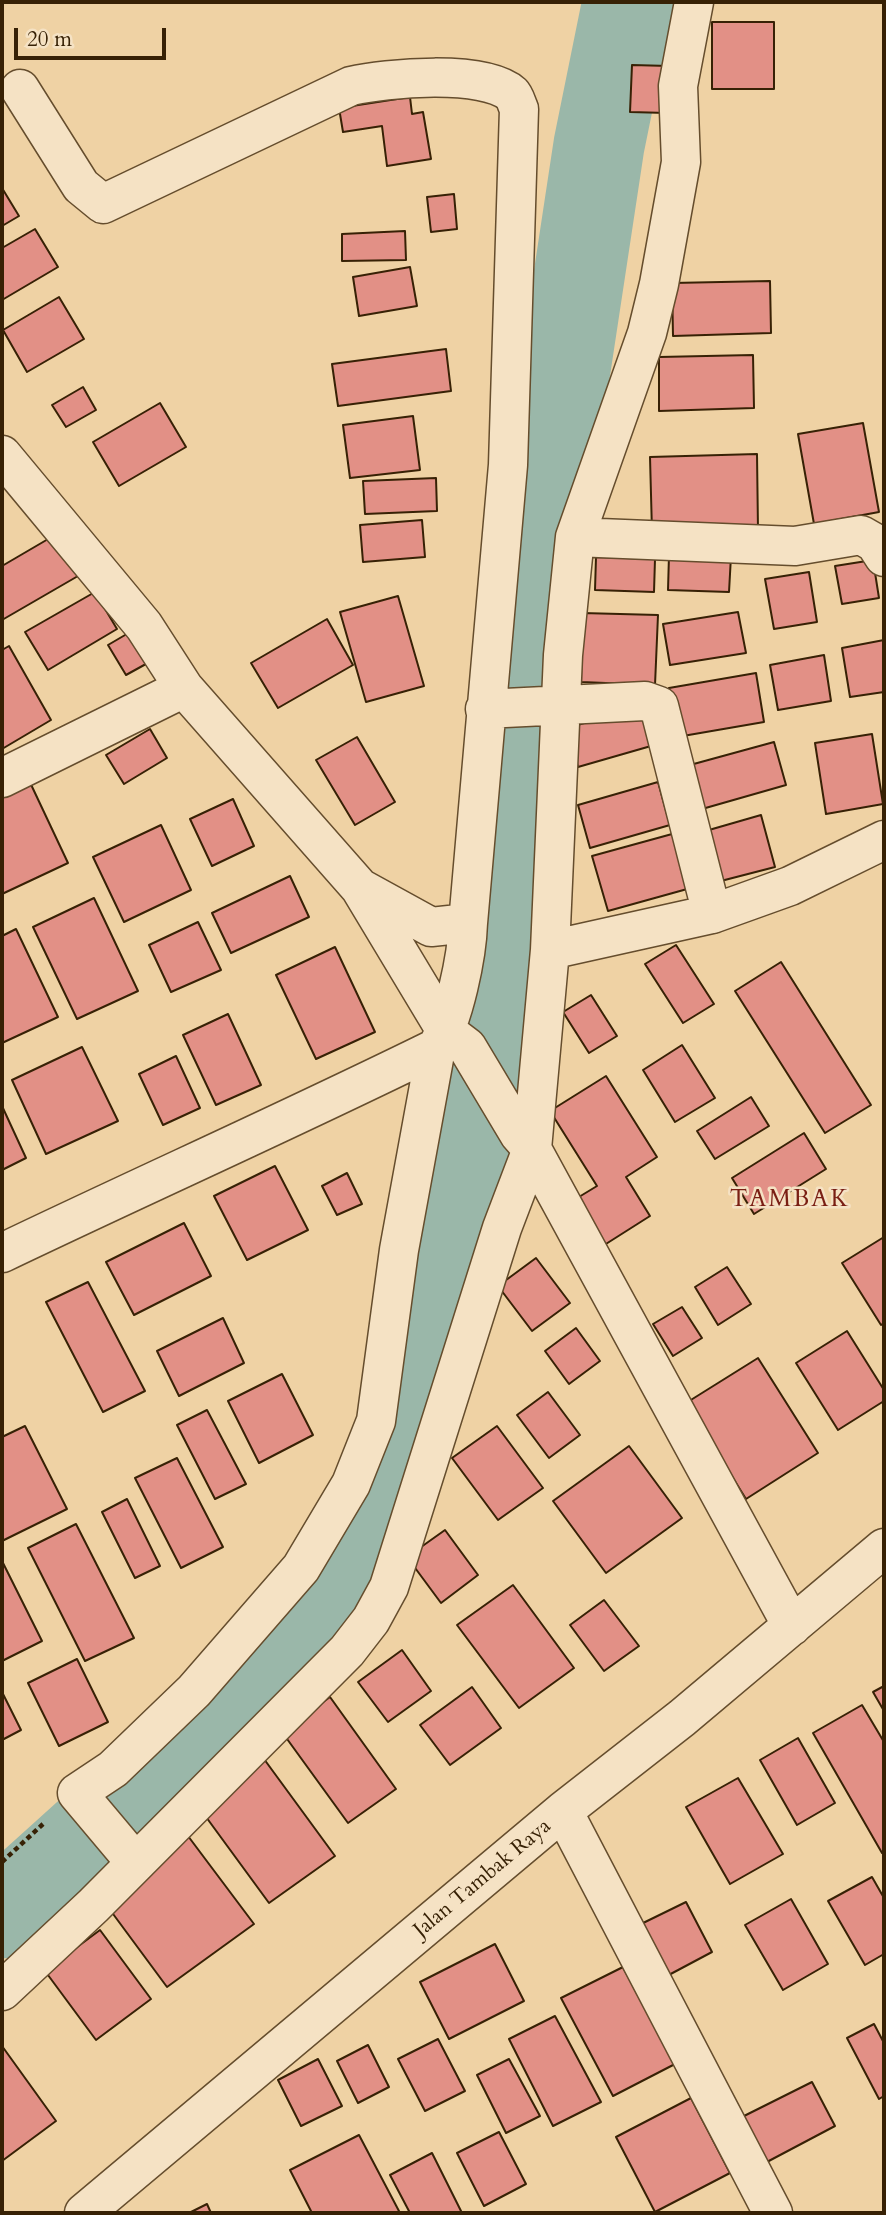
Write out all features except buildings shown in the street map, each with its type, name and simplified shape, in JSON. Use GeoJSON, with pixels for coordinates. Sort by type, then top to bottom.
{"type":"FeatureCollection","features":[{"type":"Feature","properties":{"kind":"street"},"geometry":{"type":"LineString","coordinates":[[2,1992],[132,1858],[348,1651],[371,1620],[389,1587],[502,1228],[525,1142],[551,950],[556,704],[575,537],[647,333],[660,284],[681,162],[678,86],[694,2]]}},
{"type":"Feature","properties":{"kind":"street"},"geometry":{"type":"LineString","coordinates":[[20,89],[81,186],[103,204],[351,86],[389,79],[439,76],[494,86],[512,94],[519,109],[508,465],[493,708],[468,923],[467,956],[456,986],[450,1042],[399,1251],[376,1422],[351,1483],[300,1568],[194,1691],[114,1769],[81,1796],[132,1858]]}},
{"type":"Feature","properties":{"kind":"street"},"geometry":{"type":"LineString","coordinates":[[2,455],[144,626],[184,688],[360,888],[450,1042],[525,1142],[792,1626]]}},
{"type":"Feature","properties":{"kind":"street"},"geometry":{"type":"LineString","coordinates":[[575,537],[794,545],[861,536],[875,543],[884,557]]}},
{"type":"Feature","properties":{"kind":"street"},"geometry":{"type":"LineString","coordinates":[[2,778],[184,688]]}},
{"type":"Feature","properties":{"kind":"street"},"geometry":{"type":"LineString","coordinates":[[493,708],[645,701],[659,706],[712,914]]}},
{"type":"Feature","properties":{"kind":"street"},"geometry":{"type":"LineString","coordinates":[[551,950],[712,914],[790,886],[884,840]]}},
{"type":"Feature","properties":{"kind":"street"},"geometry":{"type":"LineString","coordinates":[[360,888],[431,927],[468,923]]}},
{"type":"Feature","properties":{"kind":"street"},"geometry":{"type":"LineString","coordinates":[[2,1253],[174,1171],[279,1126],[450,1042]]}},
{"type":"Feature","properties":{"kind":"street","name":"Jalan Tambak Raya"},"geometry":{"type":"LineString","coordinates":[[84,2213],[563,1811],[682,1718],[884,1548]]}},
{"type":"Feature","properties":{"kind":"street"},"geometry":{"type":"LineString","coordinates":[[563,1811],[773,2213]]}},
{"type":"Feature","properties":{"kind":"path"},"geometry":{"type":"LineString","coordinates":[[2,1862],[81,1796]]}},
{"type":"Feature","properties":{"kind":"waterway"},"geometry":{"type":"LineString","coordinates":[[2,1913],[238,1700],[358,1555],[419,1380],[493,996],[523,755],[550,468],[599,145],[628,2]]}},
{"type":"Feature","properties":{"kind":"district","name":"TAMBAK"},"geometry":{"type":"Point","coordinates":[790,1200]}}]}
